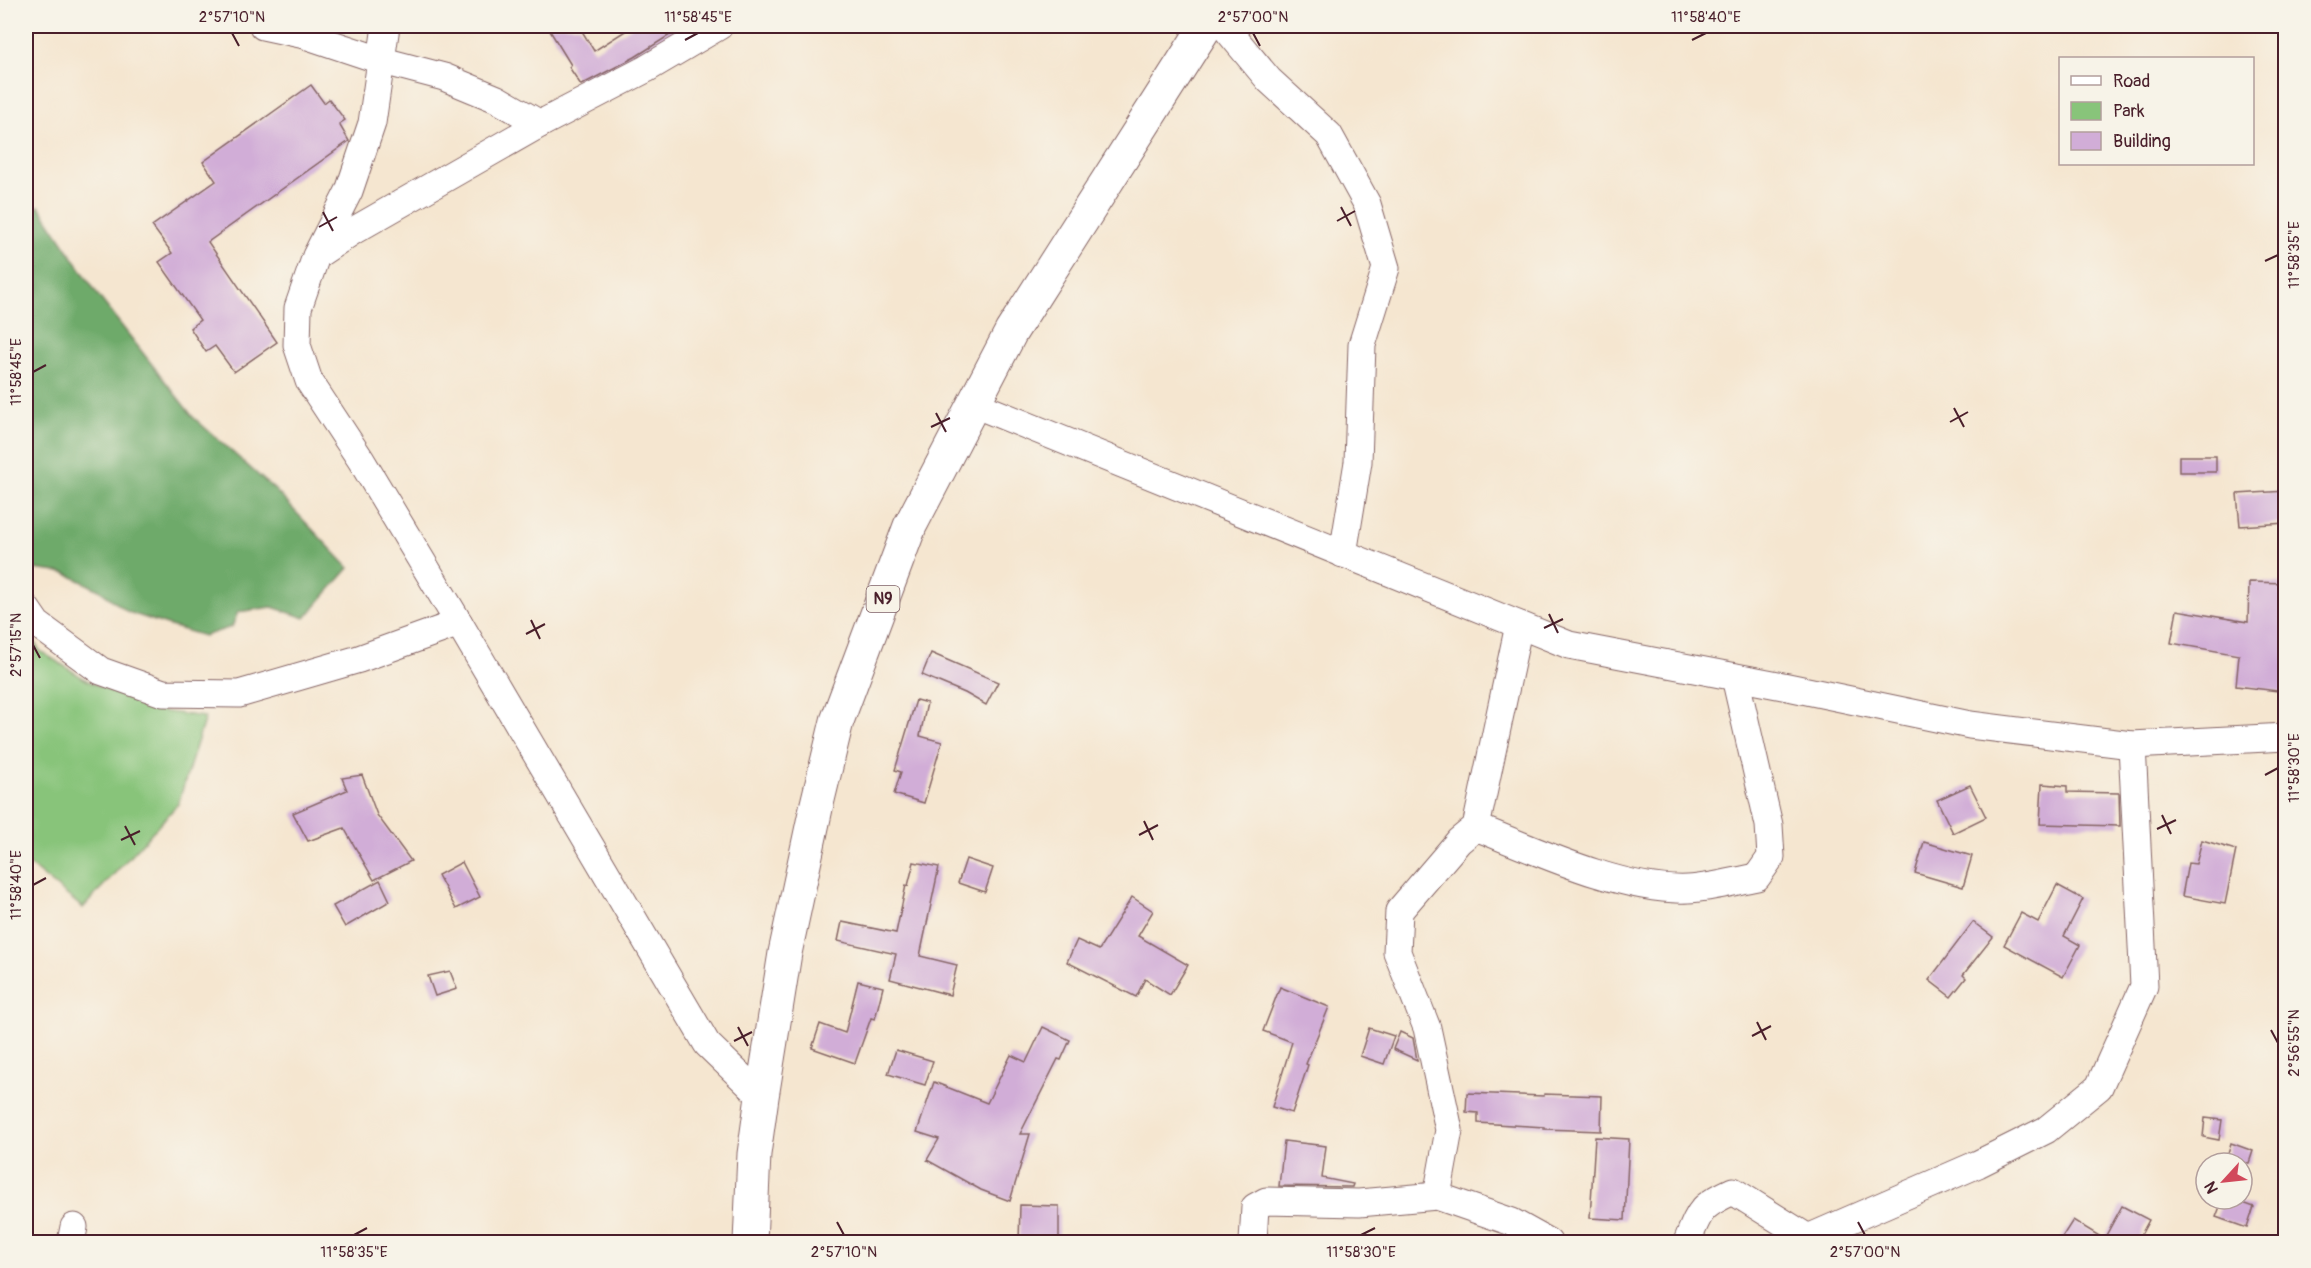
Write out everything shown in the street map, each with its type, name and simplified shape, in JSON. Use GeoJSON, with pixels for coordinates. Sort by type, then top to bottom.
{"type":"FeatureCollection","features":[{"type":"Feature","properties":{"kind":"highway","name":"N9"},"geometry":{"type":"LineString","coordinates":[[750,1242],[754,1154],[762,1097],[785,953],[816,808],[837,721],[910,526],[1011,332],[1206,26]]}},
{"type":"Feature","properties":{"kind":"street"},"geometry":{"type":"LineString","coordinates":[[263,26],[305,35],[382,62],[444,77],[497,99],[540,124]]}},
{"type":"Feature","properties":{"kind":"street"},"geometry":{"type":"LineString","coordinates":[[386,26],[372,123],[350,191],[316,256],[298,308],[297,345],[309,381],[361,460],[459,623],[707,1044],[762,1097]]}},
{"type":"Feature","properties":{"kind":"street"},"geometry":{"type":"LineString","coordinates":[[316,256],[353,231],[540,124],[646,69],[719,26]]}},
{"type":"Feature","properties":{"kind":"street"},"geometry":{"type":"LineString","coordinates":[[1224,26],[1269,80],[1329,135],[1367,204],[1386,268],[1362,345],[1358,462],[1343,555]]}},
{"type":"Feature","properties":{"kind":"street"},"geometry":{"type":"LineString","coordinates":[[974,404],[1569,645],[1970,725],[2132,745],[2286,737]]}},
{"type":"Feature","properties":{"kind":"street"},"geometry":{"type":"LineString","coordinates":[[26,608],[37,624],[101,671],[163,693],[239,694],[358,659],[459,623]]}},
{"type":"Feature","properties":{"kind":"street"},"geometry":{"type":"LineString","coordinates":[[1437,1196],[1449,1130],[1427,1028],[1397,952],[1399,911],[1459,841],[1476,827],[1519,625]]}},
{"type":"Feature","properties":{"kind":"street"},"geometry":{"type":"LineString","coordinates":[[1476,827],[1572,864],[1641,885],[1689,889],[1757,877],[1772,857],[1769,825],[1735,677]]}},
{"type":"Feature","properties":{"kind":"street"},"geometry":{"type":"LineString","coordinates":[[1687,1242],[1699,1213],[1710,1201],[1733,1191],[1816,1240],[2046,1130],[2099,1087],[2144,986],[2132,745]]}},
{"type":"Feature","properties":{"kind":"street"},"geometry":{"type":"LineString","coordinates":[[1253,1242],[1255,1207],[1266,1201],[1359,1203],[1437,1196],[1512,1222],[1548,1242]]}},
{"type":"Feature","properties":{"kind":"green space"},"geometry":{"type":"Polygon","coordinates":[[[39,206],[100,298],[193,417],[275,490],[349,568],[305,618],[272,607],[238,612],[232,627],[204,636],[128,612],[99,590],[65,573],[26,568],[26,215],[39,206]]]}},
{"type":"Feature","properties":{"kind":"green space"},"geometry":{"type":"Polygon","coordinates":[[[26,632],[40,651],[88,681],[154,710],[205,717],[178,804],[83,908],[26,862],[26,632]]]}},
{"type":"Feature","properties":{"kind":"building"},"geometry":{"type":"Polygon","coordinates":[[[547,26],[579,26],[594,51],[633,26],[684,26],[635,57],[581,85],[547,26]]]}},
{"type":"Feature","properties":{"kind":"building"},"geometry":{"type":"Polygon","coordinates":[[[311,85],[324,103],[329,99],[345,120],[339,124],[349,141],[208,242],[277,342],[234,372],[215,346],[206,352],[190,328],[200,320],[159,262],[172,253],[152,226],[216,181],[203,162],[311,85]]]}},
{"type":"Feature","properties":{"kind":"building"},"geometry":{"type":"Polygon","coordinates":[[[2179,456],[2216,456],[2216,472],[2179,472],[2179,456]]]}},
{"type":"Feature","properties":{"kind":"building"},"geometry":{"type":"Polygon","coordinates":[[[2286,491],[2286,523],[2240,526],[2237,494],[2286,491]]]}},
{"type":"Feature","properties":{"kind":"building"},"geometry":{"type":"Polygon","coordinates":[[[2249,582],[2286,583],[2286,692],[2236,686],[2239,655],[2171,643],[2177,610],[2248,622],[2249,582]]]}},
{"type":"Feature","properties":{"kind":"building"},"geometry":{"type":"Polygon","coordinates":[[[931,653],[998,682],[986,705],[965,693],[922,675],[931,653]]]}},
{"type":"Feature","properties":{"kind":"building"},"geometry":{"type":"Polygon","coordinates":[[[916,700],[927,703],[920,736],[942,742],[924,803],[894,794],[901,772],[895,770],[916,700]]]}},
{"type":"Feature","properties":{"kind":"building"},"geometry":{"type":"Polygon","coordinates":[[[362,775],[377,815],[411,861],[374,880],[344,828],[308,841],[293,813],[347,790],[342,778],[362,775]]]}},
{"type":"Feature","properties":{"kind":"building"},"geometry":{"type":"Polygon","coordinates":[[[2042,784],[2067,786],[2067,792],[2119,793],[2120,826],[2040,824],[2042,784]]]}},
{"type":"Feature","properties":{"kind":"building"},"geometry":{"type":"Polygon","coordinates":[[[1970,785],[1986,817],[1953,833],[1937,800],[1970,785]]]}},
{"type":"Feature","properties":{"kind":"building"},"geometry":{"type":"Polygon","coordinates":[[[2202,840],[2236,850],[2225,904],[2182,896],[2188,863],[2196,864],[2202,840]]]}},
{"type":"Feature","properties":{"kind":"building"},"geometry":{"type":"Polygon","coordinates":[[[1924,842],[1972,856],[1963,887],[1915,873],[1924,842]]]}},
{"type":"Feature","properties":{"kind":"building"},"geometry":{"type":"Polygon","coordinates":[[[966,859],[993,868],[985,892],[958,883],[966,859]]]}},
{"type":"Feature","properties":{"kind":"building"},"geometry":{"type":"Polygon","coordinates":[[[462,862],[480,897],[456,909],[438,875],[462,862]]]}},
{"type":"Feature","properties":{"kind":"building"},"geometry":{"type":"Polygon","coordinates":[[[914,862],[939,867],[920,956],[957,965],[950,995],[890,979],[896,954],[838,941],[842,922],[896,933],[906,885],[908,886],[914,862]]]}},
{"type":"Feature","properties":{"kind":"building"},"geometry":{"type":"Polygon","coordinates":[[[380,880],[390,901],[345,927],[333,906],[380,880]]]}},
{"type":"Feature","properties":{"kind":"building"},"geometry":{"type":"Polygon","coordinates":[[[2057,885],[2083,899],[2064,936],[2080,945],[2063,977],[2004,945],[2021,913],[2038,922],[2057,885]]]}},
{"type":"Feature","properties":{"kind":"building"},"geometry":{"type":"Polygon","coordinates":[[[1132,897],[1153,911],[1138,936],[1188,965],[1170,995],[1145,979],[1136,997],[1067,962],[1077,940],[1099,950],[1132,897]]]}},
{"type":"Feature","properties":{"kind":"building"},"geometry":{"type":"Polygon","coordinates":[[[1973,922],[1993,937],[1963,975],[1966,978],[1951,997],[1929,980],[1973,922]]]}},
{"type":"Feature","properties":{"kind":"building"},"geometry":{"type":"Polygon","coordinates":[[[450,971],[457,989],[435,996],[428,976],[450,971]]]}},
{"type":"Feature","properties":{"kind":"building"},"geometry":{"type":"Polygon","coordinates":[[[858,981],[883,987],[875,1019],[871,1018],[855,1063],[812,1048],[820,1024],[845,1033],[858,981]]]}},
{"type":"Feature","properties":{"kind":"building"},"geometry":{"type":"Polygon","coordinates":[[[1280,987],[1329,1007],[1306,1064],[1308,1065],[1292,1113],[1272,1107],[1292,1042],[1263,1031],[1280,987]]]}},
{"type":"Feature","properties":{"kind":"building"},"geometry":{"type":"Polygon","coordinates":[[[1043,1027],[1070,1040],[1020,1134],[1030,1134],[1010,1201],[981,1190],[927,1160],[939,1139],[917,1132],[934,1082],[987,1103],[1011,1055],[1026,1062],[1043,1027]]]}},
{"type":"Feature","properties":{"kind":"building"},"geometry":{"type":"Polygon","coordinates":[[[1369,1028],[1394,1036],[1384,1064],[1360,1056],[1369,1028]]]}},
{"type":"Feature","properties":{"kind":"building"},"geometry":{"type":"Polygon","coordinates":[[[1400,1032],[1413,1038],[1417,1060],[1393,1049],[1400,1032]]]}},
{"type":"Feature","properties":{"kind":"building"},"geometry":{"type":"Polygon","coordinates":[[[896,1050],[933,1061],[925,1085],[888,1074],[896,1050]]]}},
{"type":"Feature","properties":{"kind":"building"},"geometry":{"type":"Polygon","coordinates":[[[1467,1093],[1602,1096],[1601,1131],[1478,1123],[1478,1113],[1466,1112],[1467,1093]]]}},
{"type":"Feature","properties":{"kind":"building"},"geometry":{"type":"Polygon","coordinates":[[[2205,1118],[2222,1120],[2219,1140],[2203,1137],[2205,1118]]]}},
{"type":"Feature","properties":{"kind":"building"},"geometry":{"type":"Polygon","coordinates":[[[1595,1137],[1629,1139],[1625,1220],[1590,1218],[1595,1137]]]}},
{"type":"Feature","properties":{"kind":"building"},"geometry":{"type":"Polygon","coordinates":[[[1284,1141],[1326,1146],[1322,1178],[1353,1184],[1352,1187],[1279,1186],[1284,1141]]]}},
{"type":"Feature","properties":{"kind":"building"},"geometry":{"type":"Polygon","coordinates":[[[2231,1143],[2253,1151],[2229,1151],[2231,1143]]]}},
{"type":"Feature","properties":{"kind":"building"},"geometry":{"type":"Polygon","coordinates":[[[1020,1205],[1059,1206],[1059,1242],[1019,1242],[1020,1205]]]}},
{"type":"Feature","properties":{"kind":"building"},"geometry":{"type":"Polygon","coordinates":[[[2122,1206],[2149,1220],[2137,1242],[2059,1242],[2073,1220],[2104,1239],[2122,1206]]]}},
{"type":"Feature","properties":{"kind":"building"},"geometry":{"type":"Polygon","coordinates":[[[2218,1211],[2253,1211],[2247,1228],[2216,1217],[2218,1211]]]}}]}
